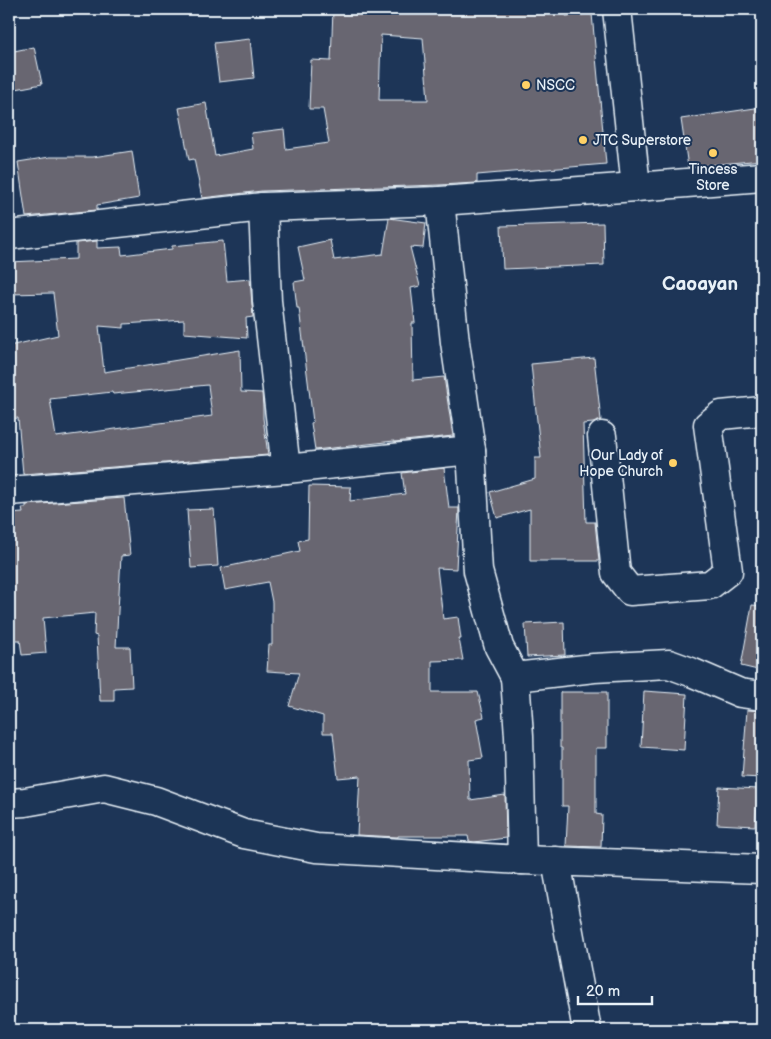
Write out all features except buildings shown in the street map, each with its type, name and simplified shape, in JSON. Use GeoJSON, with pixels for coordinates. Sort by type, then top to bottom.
{"type":"FeatureCollection","features":[{"type":"Feature","properties":{"kind":"street"},"geometry":{"type":"LineString","coordinates":[[617,9],[636,187]]}},
{"type":"Feature","properties":{"kind":"street"},"geometry":{"type":"LineString","coordinates":[[9,235],[263,206],[440,201],[762,177]]}},
{"type":"Feature","properties":{"kind":"street"},"geometry":{"type":"LineString","coordinates":[[440,201],[455,342],[471,450],[478,571],[499,647],[515,677],[522,860]]}},
{"type":"Feature","properties":{"kind":"street"},"geometry":{"type":"LineString","coordinates":[[263,206],[267,301],[286,469]]}},
{"type":"Feature","properties":{"kind":"street"},"geometry":{"type":"LineString","coordinates":[[602,436],[616,573],[630,591],[710,585],[728,571],[708,425],[721,415],[757,411]]}},
{"type":"Feature","properties":{"kind":"street"},"geometry":{"type":"LineString","coordinates":[[9,491],[286,469],[471,450]]}},
{"type":"Feature","properties":{"kind":"street"},"geometry":{"type":"LineString","coordinates":[[515,677],[594,668],[668,664],[692,672],[740,693],[762,696]]}},
{"type":"Feature","properties":{"kind":"street"},"geometry":{"type":"LineString","coordinates":[[9,803],[25,802],[104,788],[156,801],[244,834],[316,848],[522,860],[762,869]]}},
{"type":"Feature","properties":{"kind":"street"},"geometry":{"type":"LineString","coordinates":[[556,861],[587,1030]]}},
{"type":"Feature","properties":{"kind":"place","name":"NSCC"},"geometry":{"type":"Point","coordinates":[526,85]}},
{"type":"Feature","properties":{"kind":"place","name":"JTC Superstore"},"geometry":{"type":"Point","coordinates":[583,140]}},
{"type":"Feature","properties":{"kind":"place","name":"Tincess Store"},"geometry":{"type":"Point","coordinates":[713,153]}},
{"type":"Feature","properties":{"kind":"place","name":"Our Lady of Hope Church"},"geometry":{"type":"Point","coordinates":[673,463]}},
{"type":"Feature","properties":{"kind":"district","name":"Caoayan"},"geometry":{"type":"Point","coordinates":[700,284]}}]}
